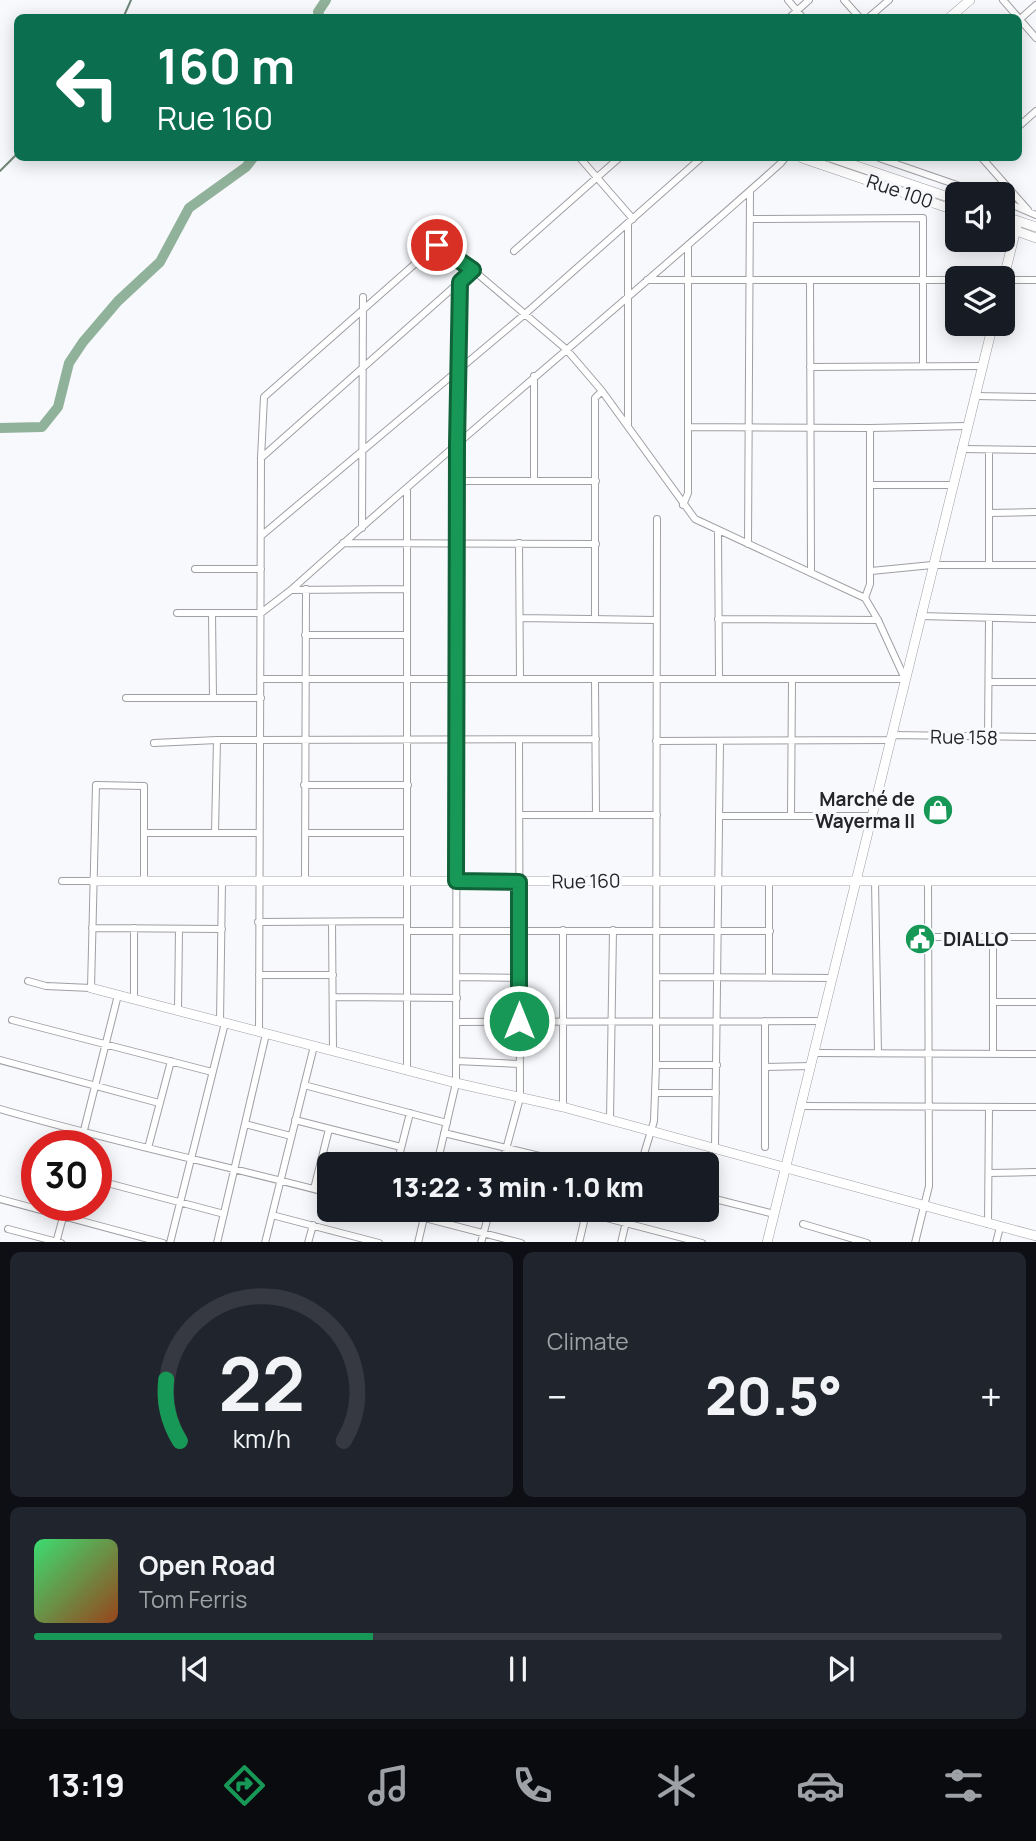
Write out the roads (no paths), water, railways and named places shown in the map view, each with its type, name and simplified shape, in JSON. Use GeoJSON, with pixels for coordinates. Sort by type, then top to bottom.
{"type":"FeatureCollection","features":[{"type":"Feature","properties":{"kind":"street"},"geometry":{"type":"LineString","coordinates":[[788,0],[800,14]]}},
{"type":"Feature","properties":{"kind":"street"},"geometry":{"type":"LineString","coordinates":[[793,14],[809,0]]}},
{"type":"Feature","properties":{"kind":"street"},"geometry":{"type":"LineString","coordinates":[[844,0],[856,14]]}},
{"type":"Feature","properties":{"kind":"street"},"geometry":{"type":"LineString","coordinates":[[873,14],[889,0]]}},
{"type":"Feature","properties":{"kind":"street"},"geometry":{"type":"LineString","coordinates":[[954,14],[970,0]]}},
{"type":"Feature","properties":{"kind":"street"},"geometry":{"type":"LineString","coordinates":[[1003,0],[1014,14]]}},
{"type":"Feature","properties":{"kind":"street"},"geometry":{"type":"LineString","coordinates":[[1022,17],[1036,5]]}},
{"type":"Feature","properties":{"kind":"street"},"geometry":{"type":"LineString","coordinates":[[1022,23],[1036,38]]}},
{"type":"Feature","properties":{"kind":"street"},"geometry":{"type":"LineString","coordinates":[[1022,123],[1036,111]]}},
{"type":"Feature","properties":{"kind":"street"},"geometry":{"type":"LineString","coordinates":[[583,161],[630,222],[627,296],[628,426]]}},
{"type":"Feature","properties":{"kind":"street"},"geometry":{"type":"LineString","coordinates":[[514,251],[616,161]]}},
{"type":"Feature","properties":{"kind":"street"},"geometry":{"type":"LineString","coordinates":[[261,536],[525,314],[698,161]]}},
{"type":"Feature","properties":{"kind":"street"},"geometry":{"type":"LineString","coordinates":[[177,613],[261,613],[291,590],[782,161]]}},
{"type":"Feature","properties":{"kind":"street","name":"Rue 100"},"geometry":{"type":"LineString","coordinates":[[811,161],[945,207]]}},
{"type":"Feature","properties":{"kind":"street"},"geometry":{"type":"LineString","coordinates":[[841,161],[945,196]]}},
{"type":"Feature","properties":{"kind":"street"},"geometry":{"type":"LineString","coordinates":[[888,161],[948,182]]}},
{"type":"Feature","properties":{"kind":"street"},"geometry":{"type":"LineString","coordinates":[[986,161],[1036,216],[1030,229]]}},
{"type":"Feature","properties":{"kind":"street"},"geometry":{"type":"LineString","coordinates":[[748,544],[750,191]]}},
{"type":"Feature","properties":{"kind":"street"},"geometry":{"type":"LineString","coordinates":[[1015,205],[1028,210]]}},
{"type":"Feature","properties":{"kind":"street"},"geometry":{"type":"LineString","coordinates":[[750,219],[923,218],[923,366]]}},
{"type":"Feature","properties":{"kind":"street"},"geometry":{"type":"LineString","coordinates":[[1007,266],[1017,226],[1030,229],[1036,238]]}},
{"type":"Feature","properties":{"kind":"street"},"geometry":{"type":"LineString","coordinates":[[217,1242],[245,1124],[262,1033],[258,833],[261,458],[264,397],[437,245],[473,270],[566,349],[602,391],[695,519],[865,598],[905,679]]}},
{"type":"Feature","properties":{"kind":"street"},"geometry":{"type":"LineString","coordinates":[[683,505],[688,493],[688,245]]}},
{"type":"Feature","properties":{"kind":"street"},"geometry":{"type":"LineString","coordinates":[[261,458],[473,270]]}},
{"type":"Feature","properties":{"kind":"street"},"geometry":{"type":"LineString","coordinates":[[647,279],[945,280]]}},
{"type":"Feature","properties":{"kind":"street"},"geometry":{"type":"LineString","coordinates":[[1015,281],[1036,280]]}},
{"type":"Feature","properties":{"kind":"street"},"geometry":{"type":"LineString","coordinates":[[810,281],[811,573]]}},
{"type":"Feature","properties":{"kind":"street"},"geometry":{"type":"LineString","coordinates":[[440,1152],[456,1083],[457,444],[460,282]]}},
{"type":"Feature","properties":{"kind":"street"},"geometry":{"type":"LineString","coordinates":[[362,528],[363,297]]}},
{"type":"Feature","properties":{"kind":"street"},"geometry":{"type":"LineString","coordinates":[[767,1242],[990,336]]}},
{"type":"Feature","properties":{"kind":"street"},"geometry":{"type":"LineString","coordinates":[[810,367],[983,366]]}},
{"type":"Feature","properties":{"kind":"street"},"geometry":{"type":"LineString","coordinates":[[534,376],[534,481]]}},
{"type":"Feature","properties":{"kind":"street"},"geometry":{"type":"LineString","coordinates":[[595,619],[596,398],[602,391]]}},
{"type":"Feature","properties":{"kind":"street"},"geometry":{"type":"LineString","coordinates":[[975,396],[1036,397]]}},
{"type":"Feature","properties":{"kind":"street"},"geometry":{"type":"LineString","coordinates":[[688,427],[967,426]]}},
{"type":"Feature","properties":{"kind":"street"},"geometry":{"type":"LineString","coordinates":[[865,598],[871,571],[870,428]]}},
{"type":"Feature","properties":{"kind":"street"},"geometry":{"type":"LineString","coordinates":[[961,449],[1036,450]]}},
{"type":"Feature","properties":{"kind":"street"},"geometry":{"type":"LineString","coordinates":[[989,450],[989,564]]}},
{"type":"Feature","properties":{"kind":"street"},"geometry":{"type":"LineString","coordinates":[[457,481],[596,481]]}},
{"type":"Feature","properties":{"kind":"street"},"geometry":{"type":"LineString","coordinates":[[871,485],[952,485]]}},
{"type":"Feature","properties":{"kind":"street"},"geometry":{"type":"LineString","coordinates":[[407,488],[407,1071]]}},
{"type":"Feature","properties":{"kind":"street"},"geometry":{"type":"LineString","coordinates":[[989,513],[1036,513]]}},
{"type":"Feature","properties":{"kind":"street"},"geometry":{"type":"LineString","coordinates":[[644,1152],[654,1121],[656,1065],[657,519]]}},
{"type":"Feature","properties":{"kind":"street"},"geometry":{"type":"LineString","coordinates":[[718,531],[719,679]]}},
{"type":"Feature","properties":{"kind":"street"},"geometry":{"type":"LineString","coordinates":[[343,543],[596,544]]}},
{"type":"Feature","properties":{"kind":"street"},"geometry":{"type":"LineString","coordinates":[[519,543],[520,679]]}},
{"type":"Feature","properties":{"kind":"street"},"geometry":{"type":"LineString","coordinates":[[871,571],[932,565],[1036,565]]}},
{"type":"Feature","properties":{"kind":"street"},"geometry":{"type":"LineString","coordinates":[[195,569],[261,569]]}},
{"type":"Feature","properties":{"kind":"street"},"geometry":{"type":"LineString","coordinates":[[305,881],[306,589]]}},
{"type":"Feature","properties":{"kind":"street"},"geometry":{"type":"LineString","coordinates":[[291,590],[407,589]]}},
{"type":"Feature","properties":{"kind":"street"},"geometry":{"type":"LineString","coordinates":[[212,613],[213,698]]}},
{"type":"Feature","properties":{"kind":"street"},"geometry":{"type":"LineString","coordinates":[[920,617],[1036,619]]}},
{"type":"Feature","properties":{"kind":"street"},"geometry":{"type":"LineString","coordinates":[[520,618],[656,620]]}},
{"type":"Feature","properties":{"kind":"street"},"geometry":{"type":"LineString","coordinates":[[718,618],[878,620]]}},
{"type":"Feature","properties":{"kind":"street"},"geometry":{"type":"LineString","coordinates":[[988,737],[989,618]]}},
{"type":"Feature","properties":{"kind":"street"},"geometry":{"type":"LineString","coordinates":[[305,635],[407,635]]}},
{"type":"Feature","properties":{"kind":"street"},"geometry":{"type":"LineString","coordinates":[[261,679],[905,679]]}},
{"type":"Feature","properties":{"kind":"street"},"geometry":{"type":"LineString","coordinates":[[595,680],[596,815]]}},
{"type":"Feature","properties":{"kind":"street"},"geometry":{"type":"LineString","coordinates":[[791,816],[792,680]]}},
{"type":"Feature","properties":{"kind":"street"},"geometry":{"type":"LineString","coordinates":[[989,681],[1036,682]]}},
{"type":"Feature","properties":{"kind":"street"},"geometry":{"type":"LineString","coordinates":[[126,698],[261,698]]}},
{"type":"Feature","properties":{"kind":"street","name":"Rue 158"},"geometry":{"type":"LineString","coordinates":[[656,741],[1036,737]]}},
{"type":"Feature","properties":{"kind":"street"},"geometry":{"type":"LineString","coordinates":[[154,743],[217,740],[596,739]]}},
{"type":"Feature","properties":{"kind":"street"},"geometry":{"type":"LineString","coordinates":[[215,833],[217,740]]}},
{"type":"Feature","properties":{"kind":"street"},"geometry":{"type":"LineString","coordinates":[[505,1152],[520,1098],[519,740]]}},
{"type":"Feature","properties":{"kind":"street"},"geometry":{"type":"LineString","coordinates":[[715,1147],[720,741]]}},
{"type":"Feature","properties":{"kind":"street"},"geometry":{"type":"LineString","coordinates":[[91,988],[96,785],[144,786],[144,882]]}},
{"type":"Feature","properties":{"kind":"street"},"geometry":{"type":"LineString","coordinates":[[304,785],[408,785]]}},
{"type":"Feature","properties":{"kind":"street"},"geometry":{"type":"LineString","coordinates":[[520,815],[657,815]]}},
{"type":"Feature","properties":{"kind":"street"},"geometry":{"type":"LineString","coordinates":[[719,816],[872,816]]}},
{"type":"Feature","properties":{"kind":"street"},"geometry":{"type":"LineString","coordinates":[[144,832],[258,833]]}},
{"type":"Feature","properties":{"kind":"street"},"geometry":{"type":"LineString","coordinates":[[305,833],[407,833]]}},
{"type":"Feature","properties":{"kind":"street"},"geometry":{"type":"LineString","coordinates":[[62,881],[93,881]]}},
{"type":"Feature","properties":{"kind":"street","name":"Rue 160"},"geometry":{"type":"LineString","coordinates":[[93,881],[1036,881]]}},
{"type":"Feature","properties":{"kind":"street"},"geometry":{"type":"LineString","coordinates":[[769,881],[769,978]]}},
{"type":"Feature","properties":{"kind":"street"},"geometry":{"type":"LineString","coordinates":[[875,881],[878,1054]]}},
{"type":"Feature","properties":{"kind":"street"},"geometry":{"type":"LineString","coordinates":[[915,1242],[929,1186],[928,881]]}},
{"type":"Feature","properties":{"kind":"street"},"geometry":{"type":"LineString","coordinates":[[170,1242],[222,1022],[222,882]]}},
{"type":"Feature","properties":{"kind":"street"},"geometry":{"type":"LineString","coordinates":[[258,922],[407,921]]}},
{"type":"Feature","properties":{"kind":"street"},"geometry":{"type":"LineString","coordinates":[[332,922],[333,1051]]}},
{"type":"Feature","properties":{"kind":"street"},"geometry":{"type":"LineString","coordinates":[[92,928],[222,929]]}},
{"type":"Feature","properties":{"kind":"street"},"geometry":{"type":"LineString","coordinates":[[134,928],[134,1000]]}},
{"type":"Feature","properties":{"kind":"street"},"geometry":{"type":"LineString","coordinates":[[178,1011],[179,929]]}},
{"type":"Feature","properties":{"kind":"street"},"geometry":{"type":"LineString","coordinates":[[563,930],[564,1107]]}},
{"type":"Feature","properties":{"kind":"street"},"geometry":{"type":"LineString","coordinates":[[610,1120],[613,930]]}},
{"type":"Feature","properties":{"kind":"street"},"geometry":{"type":"LineString","coordinates":[[407,931],[769,931]]}},
{"type":"Feature","properties":{"kind":"street"},"geometry":{"type":"LineString","coordinates":[[928,937],[1036,937]]}},
{"type":"Feature","properties":{"kind":"street"},"geometry":{"type":"LineString","coordinates":[[993,938],[993,1054]]}},
{"type":"Feature","properties":{"kind":"street"},"geometry":{"type":"LineString","coordinates":[[259,975],[333,975]]}},
{"type":"Feature","properties":{"kind":"street"},"geometry":{"type":"LineString","coordinates":[[457,977],[519,978]]}},
{"type":"Feature","properties":{"kind":"street"},"geometry":{"type":"LineString","coordinates":[[656,977],[832,978]]}},
{"type":"Feature","properties":{"kind":"street"},"geometry":{"type":"LineString","coordinates":[[28,981],[46,986],[91,988],[407,1071],[564,1107],[786,1166],[1033,1238]]}},
{"type":"Feature","properties":{"kind":"street"},"geometry":{"type":"LineString","coordinates":[[85,1130],[118,995]]}},
{"type":"Feature","properties":{"kind":"street"},"geometry":{"type":"LineString","coordinates":[[333,997],[457,998]]}},
{"type":"Feature","properties":{"kind":"street"},"geometry":{"type":"LineString","coordinates":[[993,1002],[1036,1002]]}},
{"type":"Feature","properties":{"kind":"street"},"geometry":{"type":"LineString","coordinates":[[12,1020],[212,1072]]}},
{"type":"Feature","properties":{"kind":"street"},"geometry":{"type":"LineString","coordinates":[[765,1021],[765,1147]]}},
{"type":"Feature","properties":{"kind":"street"},"geometry":{"type":"LineString","coordinates":[[456,1022],[821,1021]]}},
{"type":"Feature","properties":{"kind":"street"},"geometry":{"type":"LineString","coordinates":[[265,1242],[314,1046]]}},
{"type":"Feature","properties":{"kind":"street"},"geometry":{"type":"LineString","coordinates":[[814,1054],[1036,1054]]}},
{"type":"Feature","properties":{"kind":"street"},"geometry":{"type":"LineString","coordinates":[[0,1060],[159,1103]]}},
{"type":"Feature","properties":{"kind":"street"},"geometry":{"type":"LineString","coordinates":[[148,1148],[171,1061]]}},
{"type":"Feature","properties":{"kind":"street"},"geometry":{"type":"LineString","coordinates":[[456,1061],[520,1064]]}},
{"type":"Feature","properties":{"kind":"street"},"geometry":{"type":"LineString","coordinates":[[656,1065],[717,1065]]}},
{"type":"Feature","properties":{"kind":"street"},"geometry":{"type":"LineString","coordinates":[[765,1067],[811,1066]]}},
{"type":"Feature","properties":{"kind":"street"},"geometry":{"type":"LineString","coordinates":[[304,1085],[447,1123]]}},
{"type":"Feature","properties":{"kind":"street"},"geometry":{"type":"LineString","coordinates":[[655,1093],[716,1093]]}},
{"type":"Feature","properties":{"kind":"street"},"geometry":{"type":"LineString","coordinates":[[801,1106],[1036,1107]]}},
{"type":"Feature","properties":{"kind":"street"},"geometry":{"type":"LineString","coordinates":[[988,1224],[989,1107]]}},
{"type":"Feature","properties":{"kind":"street"},"geometry":{"type":"LineString","coordinates":[[0,1109],[74,1130]]}},
{"type":"Feature","properties":{"kind":"street"},"geometry":{"type":"LineString","coordinates":[[400,1152],[410,1113]]}},
{"type":"Feature","properties":{"kind":"street"},"geometry":{"type":"LineString","coordinates":[[295,1120],[401,1147]]}},
{"type":"Feature","properties":{"kind":"street"},"geometry":{"type":"LineString","coordinates":[[245,1124],[291,1136]]}},
{"type":"Feature","properties":{"kind":"street"},"geometry":{"type":"LineString","coordinates":[[314,1189],[329,1129]]}},
{"type":"Feature","properties":{"kind":"street"},"geometry":{"type":"LineString","coordinates":[[444,1133],[523,1152]]}},
{"type":"Feature","properties":{"kind":"street"},"geometry":{"type":"LineString","coordinates":[[112,1140],[317,1190]]}},
{"type":"Feature","properties":{"kind":"street"},"geometry":{"type":"LineString","coordinates":[[989,1173],[1036,1172]]}},
{"type":"Feature","properties":{"kind":"street"},"geometry":{"type":"LineString","coordinates":[[112,1184],[224,1213]]}},
{"type":"Feature","properties":{"kind":"street"},"geometry":{"type":"LineString","coordinates":[[0,1199],[21,1205]]}},
{"type":"Feature","properties":{"kind":"street"},"geometry":{"type":"LineString","coordinates":[[719,1200],[774,1214]]}},
{"type":"Feature","properties":{"kind":"street"},"geometry":{"type":"LineString","coordinates":[[272,1215],[379,1242]]}},
{"type":"Feature","properties":{"kind":"street"},"geometry":{"type":"LineString","coordinates":[[8,1229],[58,1242],[62,1221]]}},
{"type":"Feature","properties":{"kind":"street"},"geometry":{"type":"LineString","coordinates":[[82,1221],[163,1242]]}},
{"type":"Feature","properties":{"kind":"street"},"geometry":{"type":"LineString","coordinates":[[418,1242],[423,1222]]}},
{"type":"Feature","properties":{"kind":"street"},"geometry":{"type":"LineString","coordinates":[[440,1222],[521,1242]]}},
{"type":"Feature","properties":{"kind":"street"},"geometry":{"type":"LineString","coordinates":[[481,1242],[486,1222]]}},
{"type":"Feature","properties":{"kind":"street"},"geometry":{"type":"LineString","coordinates":[[579,1242],[584,1222]]}},
{"type":"Feature","properties":{"kind":"street"},"geometry":{"type":"LineString","coordinates":[[621,1242],[626,1222],[702,1242]]}},
{"type":"Feature","properties":{"kind":"street"},"geometry":{"type":"LineString","coordinates":[[803,1224],[867,1242]]}},
{"type":"Feature","properties":{"kind":"street"},"geometry":{"type":"LineString","coordinates":[[309,1242],[313,1226]]}},
{"type":"Feature","properties":{"kind":"street"},"geometry":{"type":"LineString","coordinates":[[996,1242],[1000,1227]]}},
{"type":"Feature","properties":{"kind":"waterway"},"geometry":{"type":"LineString","coordinates":[[125,14],[131,0]]}},
{"type":"Feature","properties":{"kind":"waterway"},"geometry":{"type":"LineString","coordinates":[[319,14],[326,0]]}},
{"type":"Feature","properties":{"kind":"waterway"},"geometry":{"type":"LineString","coordinates":[[0,171],[14,157]]}},
{"type":"Feature","properties":{"kind":"waterway"},"geometry":{"type":"LineString","coordinates":[[0,428],[42,427],[58,407],[69,363],[83,342],[118,301],[160,262],[189,208],[251,161]]}},
{"type":"Feature","properties":{"kind":"place","name":"Marché de Wayerma II"},"geometry":{"type":"Point","coordinates":[938,810]}},
{"type":"Feature","properties":{"kind":"place","name":"DIALLO"},"geometry":{"type":"Point","coordinates":[920,939]}}]}
